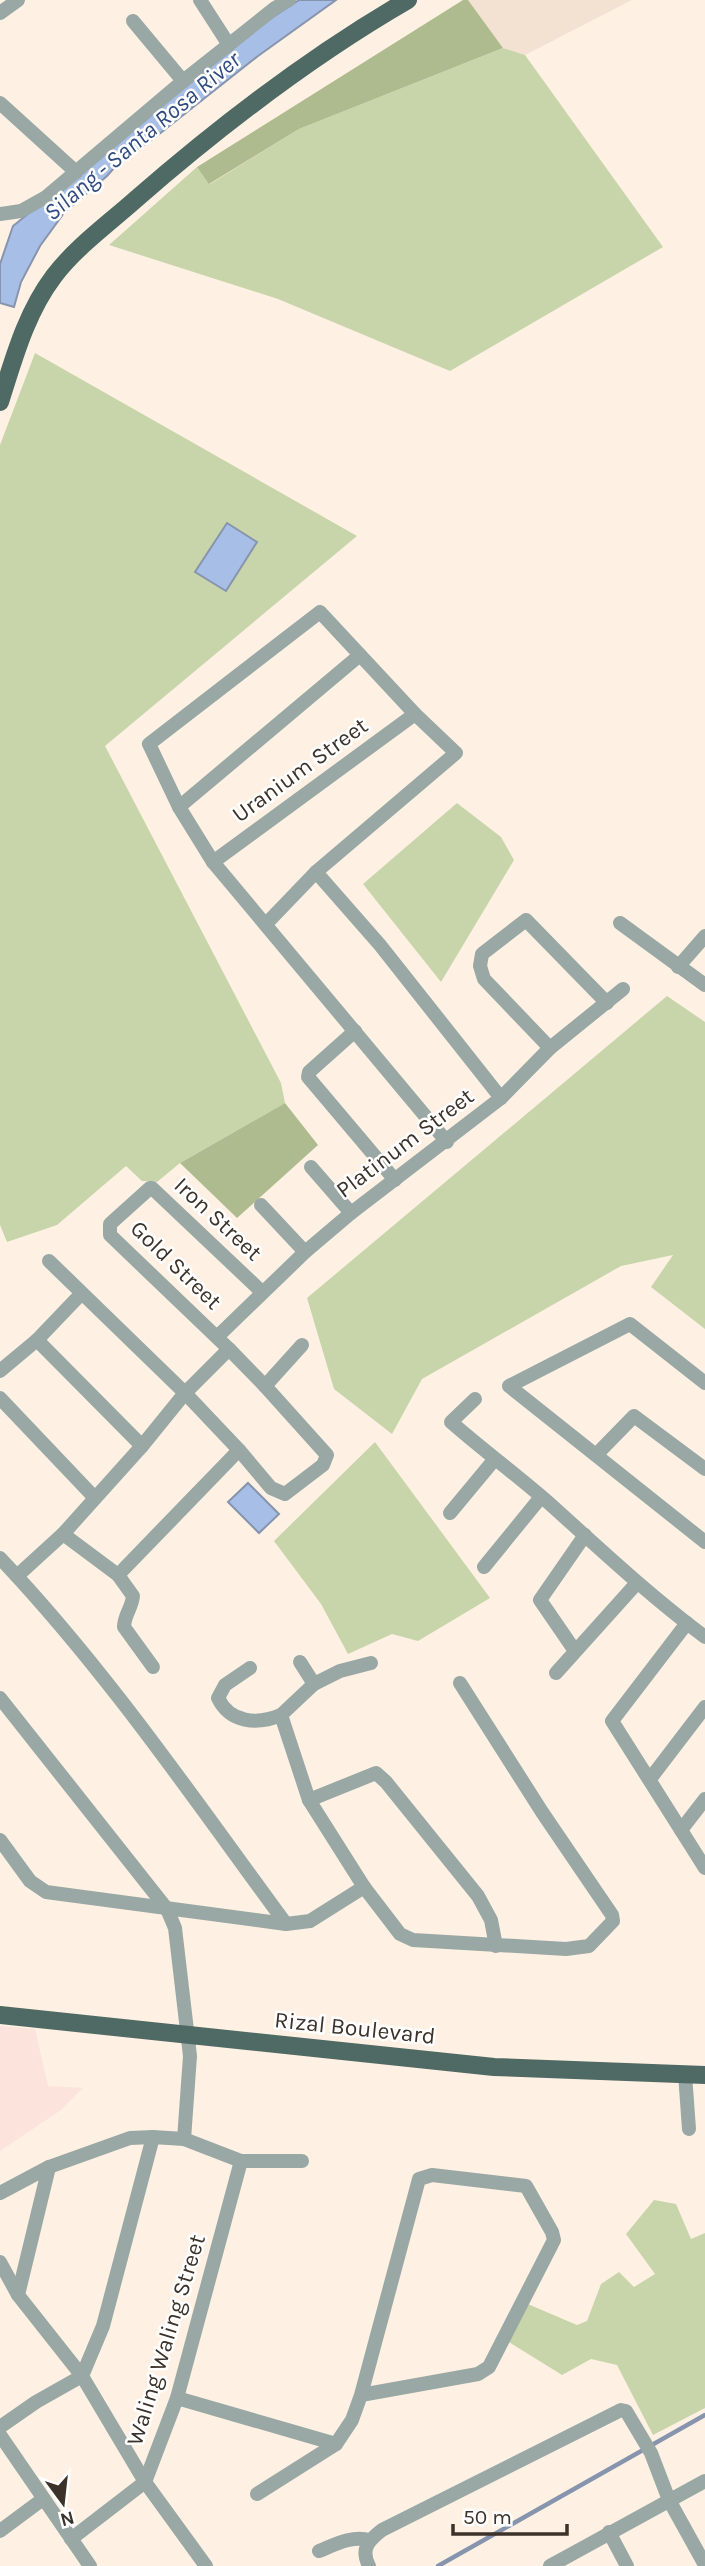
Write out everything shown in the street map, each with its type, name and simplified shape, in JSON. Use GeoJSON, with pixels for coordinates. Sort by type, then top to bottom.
{"type":"FeatureCollection","features":[{"type":"Feature","properties":{"kind":"main road"},"geometry":{"type":"LineString","coordinates":[[0,402],[29,315],[54,275],[184,158],[299,71],[408,0]]}},
{"type":"Feature","properties":{"kind":"main road","name":"Rizal Boulevard"},"geometry":{"type":"LineString","coordinates":[[0,2015],[494,2067],[705,2075]]}},
{"type":"Feature","properties":{"kind":"street"},"geometry":{"type":"LineString","coordinates":[[0,13],[18,0]]}},
{"type":"Feature","properties":{"kind":"street"},"geometry":{"type":"LineString","coordinates":[[200,0],[229,45]]}},
{"type":"Feature","properties":{"kind":"street"},"geometry":{"type":"LineString","coordinates":[[0,214],[21,211],[46,197],[229,45],[273,4],[289,0]]}},
{"type":"Feature","properties":{"kind":"street"},"geometry":{"type":"LineString","coordinates":[[133,21],[183,81]]}},
{"type":"Feature","properties":{"kind":"street"},"geometry":{"type":"LineString","coordinates":[[0,103],[76,172]]}},
{"type":"Feature","properties":{"kind":"street"},"geometry":{"type":"LineString","coordinates":[[266,924],[316,872],[457,753],[415,714],[320,612],[149,744],[179,807],[213,862],[447,1142]]}},
{"type":"Feature","properties":{"kind":"street"},"geometry":{"type":"LineString","coordinates":[[179,807],[360,655]]}},
{"type":"Feature","properties":{"kind":"street","name":"Uranium Street"},"geometry":{"type":"LineString","coordinates":[[213,862],[415,714]]}},
{"type":"Feature","properties":{"kind":"street"},"geometry":{"type":"LineString","coordinates":[[316,872],[380,945],[501,1098]]}},
{"type":"Feature","properties":{"kind":"street"},"geometry":{"type":"LineString","coordinates":[[550,1048],[484,979],[480,966],[482,954],[526,920],[607,1003]]}},
{"type":"Feature","properties":{"kind":"street"},"geometry":{"type":"LineString","coordinates":[[620,923],[705,985]]}},
{"type":"Feature","properties":{"kind":"street"},"geometry":{"type":"LineString","coordinates":[[678,967],[705,936]]}},
{"type":"Feature","properties":{"kind":"street","name":"Platinum Street"},"geometry":{"type":"LineString","coordinates":[[217,1337],[305,1252],[351,1213],[501,1098],[550,1048],[623,989]]}},
{"type":"Feature","properties":{"kind":"street"},"geometry":{"type":"LineString","coordinates":[[355,1031],[309,1072],[308,1077],[395,1180]]}},
{"type":"Feature","properties":{"kind":"street"},"geometry":{"type":"LineString","coordinates":[[311,1167],[351,1213]]}},
{"type":"Feature","properties":{"kind":"street","name":"Iron Street"},"geometry":{"type":"LineString","coordinates":[[110,1224],[152,1188],[262,1292]]}},
{"type":"Feature","properties":{"kind":"street"},"geometry":{"type":"LineString","coordinates":[[261,1205],[305,1252]]}},
{"type":"Feature","properties":{"kind":"street","name":"Gold Street"},"geometry":{"type":"LineString","coordinates":[[110,1224],[110,1235],[229,1349],[327,1455],[326,1460],[291,1492],[285,1494],[271,1488],[239,1450]]}},
{"type":"Feature","properties":{"kind":"street"},"geometry":{"type":"LineString","coordinates":[[49,1261],[185,1393],[239,1450],[118,1575]]}},
{"type":"Feature","properties":{"kind":"street"},"geometry":{"type":"LineString","coordinates":[[0,1371],[37,1340],[81,1294]]}},
{"type":"Feature","properties":{"kind":"street"},"geometry":{"type":"LineString","coordinates":[[705,1383],[630,1324],[509,1386],[705,1542]]}},
{"type":"Feature","properties":{"kind":"street"},"geometry":{"type":"LineString","coordinates":[[37,1340],[142,1446]]}},
{"type":"Feature","properties":{"kind":"street"},"geometry":{"type":"LineString","coordinates":[[265,1386],[302,1345]]}},
{"type":"Feature","properties":{"kind":"street"},"geometry":{"type":"LineString","coordinates":[[17,1576],[62,1534],[142,1446],[185,1393],[229,1349]]}},
{"type":"Feature","properties":{"kind":"street"},"geometry":{"type":"LineString","coordinates":[[0,1398],[94,1497]]}},
{"type":"Feature","properties":{"kind":"street"},"geometry":{"type":"LineString","coordinates":[[475,1399],[452,1422],[585,1535],[636,1584],[705,1637]]}},
{"type":"Feature","properties":{"kind":"street"},"geometry":{"type":"LineString","coordinates":[[597,1454],[634,1416],[705,1469]]}},
{"type":"Feature","properties":{"kind":"street"},"geometry":{"type":"LineString","coordinates":[[450,1513],[494,1460]]}},
{"type":"Feature","properties":{"kind":"street"},"geometry":{"type":"LineString","coordinates":[[484,1567],[541,1497]]}},
{"type":"Feature","properties":{"kind":"street"},"geometry":{"type":"LineString","coordinates":[[62,1534],[118,1575],[133,1596],[124,1619],[124,1627],[153,1667]]}},
{"type":"Feature","properties":{"kind":"street"},"geometry":{"type":"LineString","coordinates":[[575,1651],[540,1600],[585,1535]]}},
{"type":"Feature","properties":{"kind":"street"},"geometry":{"type":"LineString","coordinates":[[0,1558],[34,1598],[60,1623],[117,1693],[286,1924]]}},
{"type":"Feature","properties":{"kind":"street"},"geometry":{"type":"LineString","coordinates":[[556,1673],[636,1584]]}},
{"type":"Feature","properties":{"kind":"street"},"geometry":{"type":"LineString","coordinates":[[687,1623],[612,1721],[705,1868]]}},
{"type":"Feature","properties":{"kind":"street"},"geometry":{"type":"LineString","coordinates":[[300,1662],[314,1684]]}},
{"type":"Feature","properties":{"kind":"street"},"geometry":{"type":"LineString","coordinates":[[250,1668],[225,1685],[218,1698],[223,1708],[232,1715],[250,1721],[268,1721],[281,1715],[314,1684],[340,1671],[371,1663]]}},
{"type":"Feature","properties":{"kind":"street"},"geometry":{"type":"LineString","coordinates":[[281,1715],[309,1800],[364,1887],[400,1934],[413,1940],[566,1950],[586,1948],[595,1942],[613,1921],[612,1914],[542,1812],[460,1684]]}},
{"type":"Feature","properties":{"kind":"street"},"geometry":{"type":"LineString","coordinates":[[0,1699],[167,1909],[175,1928],[190,2056],[184,2138]]}},
{"type":"Feature","properties":{"kind":"street"},"geometry":{"type":"LineString","coordinates":[[650,1779],[705,1707]]}},
{"type":"Feature","properties":{"kind":"street"},"geometry":{"type":"LineString","coordinates":[[309,1800],[376,1773],[387,1782],[478,1896],[491,1920],[496,1946]]}},
{"type":"Feature","properties":{"kind":"street"},"geometry":{"type":"LineString","coordinates":[[681,1830],[705,1799]]}},
{"type":"Feature","properties":{"kind":"street"},"geometry":{"type":"LineString","coordinates":[[0,1840],[30,1881],[46,1892],[167,1909],[286,1924],[310,1921],[364,1887]]}},
{"type":"Feature","properties":{"kind":"street"},"geometry":{"type":"LineString","coordinates":[[685,2074],[689,2129]]}},
{"type":"Feature","properties":{"kind":"street"},"geometry":{"type":"LineString","coordinates":[[0,2427],[36,2402],[82,2376],[103,2326],[153,2137]]}},
{"type":"Feature","properties":{"kind":"street"},"geometry":{"type":"LineString","coordinates":[[0,2193],[49,2167],[130,2138],[184,2138],[241,2161],[302,2161]]}},
{"type":"Feature","properties":{"kind":"street","name":"Waling Waling Street"},"geometry":{"type":"LineString","coordinates":[[71,2539],[145,2482],[177,2398],[241,2161]]}},
{"type":"Feature","properties":{"kind":"street"},"geometry":{"type":"LineString","coordinates":[[18,2295],[49,2167]]}},
{"type":"Feature","properties":{"kind":"street"},"geometry":{"type":"LineString","coordinates":[[257,2494],[336,2444],[352,2420],[419,2179],[432,2175],[526,2186],[554,2240],[489,2367],[478,2374],[361,2395]]}},
{"type":"Feature","properties":{"kind":"street"},"geometry":{"type":"LineString","coordinates":[[0,2262],[18,2295],[82,2376],[145,2482],[206,2566]]}},
{"type":"Feature","properties":{"kind":"street"},"geometry":{"type":"LineString","coordinates":[[177,2398],[336,2444]]}},
{"type":"Feature","properties":{"kind":"street"},"geometry":{"type":"LineString","coordinates":[[369,2566],[365,2552],[369,2540],[382,2530],[621,2410],[626,2412],[649,2448],[669,2500],[705,2565]]}},
{"type":"Feature","properties":{"kind":"street"},"geometry":{"type":"LineString","coordinates":[[0,2435],[90,2566]]}},
{"type":"Feature","properties":{"kind":"street"},"geometry":{"type":"LineString","coordinates":[[550,2566],[705,2481]]}},
{"type":"Feature","properties":{"kind":"street"},"geometry":{"type":"LineString","coordinates":[[0,2531],[43,2499]]}},
{"type":"Feature","properties":{"kind":"street"},"geometry":{"type":"LineString","coordinates":[[609,2532],[626,2566]]}},
{"type":"Feature","properties":{"kind":"street"},"geometry":{"type":"LineString","coordinates":[[319,2551],[349,2540],[369,2540]]}},
{"type":"Feature","properties":{"kind":"shaded area"},"geometry":{"type":"Polygon","coordinates":[[[468,0],[632,0],[525,55],[503,48],[468,0]]]}},
{"type":"Feature","properties":{"kind":"shaded area"},"geometry":{"type":"Polygon","coordinates":[[[0,2026],[35,2029],[48,2086],[83,2088],[61,2110],[0,2151],[0,2026]]]}},
{"type":"Feature","properties":{"kind":"green space"},"geometry":{"type":"Polygon","coordinates":[[[463,0],[468,0],[503,48],[299,129],[209,184],[197,167],[463,0]]]}},
{"type":"Feature","properties":{"kind":"green space"},"geometry":{"type":"Polygon","coordinates":[[[503,48],[525,55],[663,247],[450,371],[278,299],[109,245],[197,167],[210,184],[299,129],[503,48]]]}},
{"type":"Feature","properties":{"kind":"green space"},"geometry":{"type":"Polygon","coordinates":[[[35,353],[357,536],[105,746],[281,1083],[285,1103],[180,1163],[157,1182],[142,1181],[126,1166],[57,1225],[7,1242],[0,1225],[0,445],[35,353]]]}},
{"type":"Feature","properties":{"kind":"green space"},"geometry":{"type":"Polygon","coordinates":[[[457,803],[501,837],[514,860],[441,982],[363,884],[457,803]]]}},
{"type":"Feature","properties":{"kind":"green space"},"geometry":{"type":"Polygon","coordinates":[[[667,996],[705,1022],[705,1329],[651,1287],[673,1255],[621,1266],[422,1379],[392,1434],[334,1389],[307,1298],[667,996]]]}},
{"type":"Feature","properties":{"kind":"green space"},"geometry":{"type":"Polygon","coordinates":[[[285,1103],[318,1145],[237,1218],[180,1163],[285,1103]]]}},
{"type":"Feature","properties":{"kind":"green space"},"geometry":{"type":"Polygon","coordinates":[[[375,1442],[490,1598],[418,1641],[392,1634],[348,1654],[321,1604],[274,1541],[375,1442]]]}},
{"type":"Feature","properties":{"kind":"green space"},"geometry":{"type":"Polygon","coordinates":[[[654,2200],[676,2204],[691,2239],[705,2233],[705,2408],[653,2435],[617,2365],[591,2359],[562,2375],[504,2339],[523,2302],[577,2325],[587,2321],[601,2284],[619,2272],[634,2287],[655,2274],[626,2234],[654,2200]]]}},
{"type":"Feature","properties":{"kind":"water","name":"Silang - Santa Rosa River"},"geometry":{"type":"Polygon","coordinates":[[[299,0],[336,0],[258,56],[153,139],[122,159],[107,176],[64,213],[40,246],[21,282],[14,307],[0,303],[0,264],[13,226],[267,21],[299,0]]]}},
{"type":"Feature","properties":{"kind":"water"},"geometry":{"type":"Polygon","coordinates":[[[227,523],[257,542],[226,591],[195,572],[227,523]]]}},
{"type":"Feature","properties":{"kind":"water"},"geometry":{"type":"Polygon","coordinates":[[[248,1483],[279,1514],[259,1533],[228,1502],[248,1483]]]}},
{"type":"Feature","properties":{"kind":"waterway"},"geometry":{"type":"LineString","coordinates":[[438,2566],[705,2415]]}}]}
